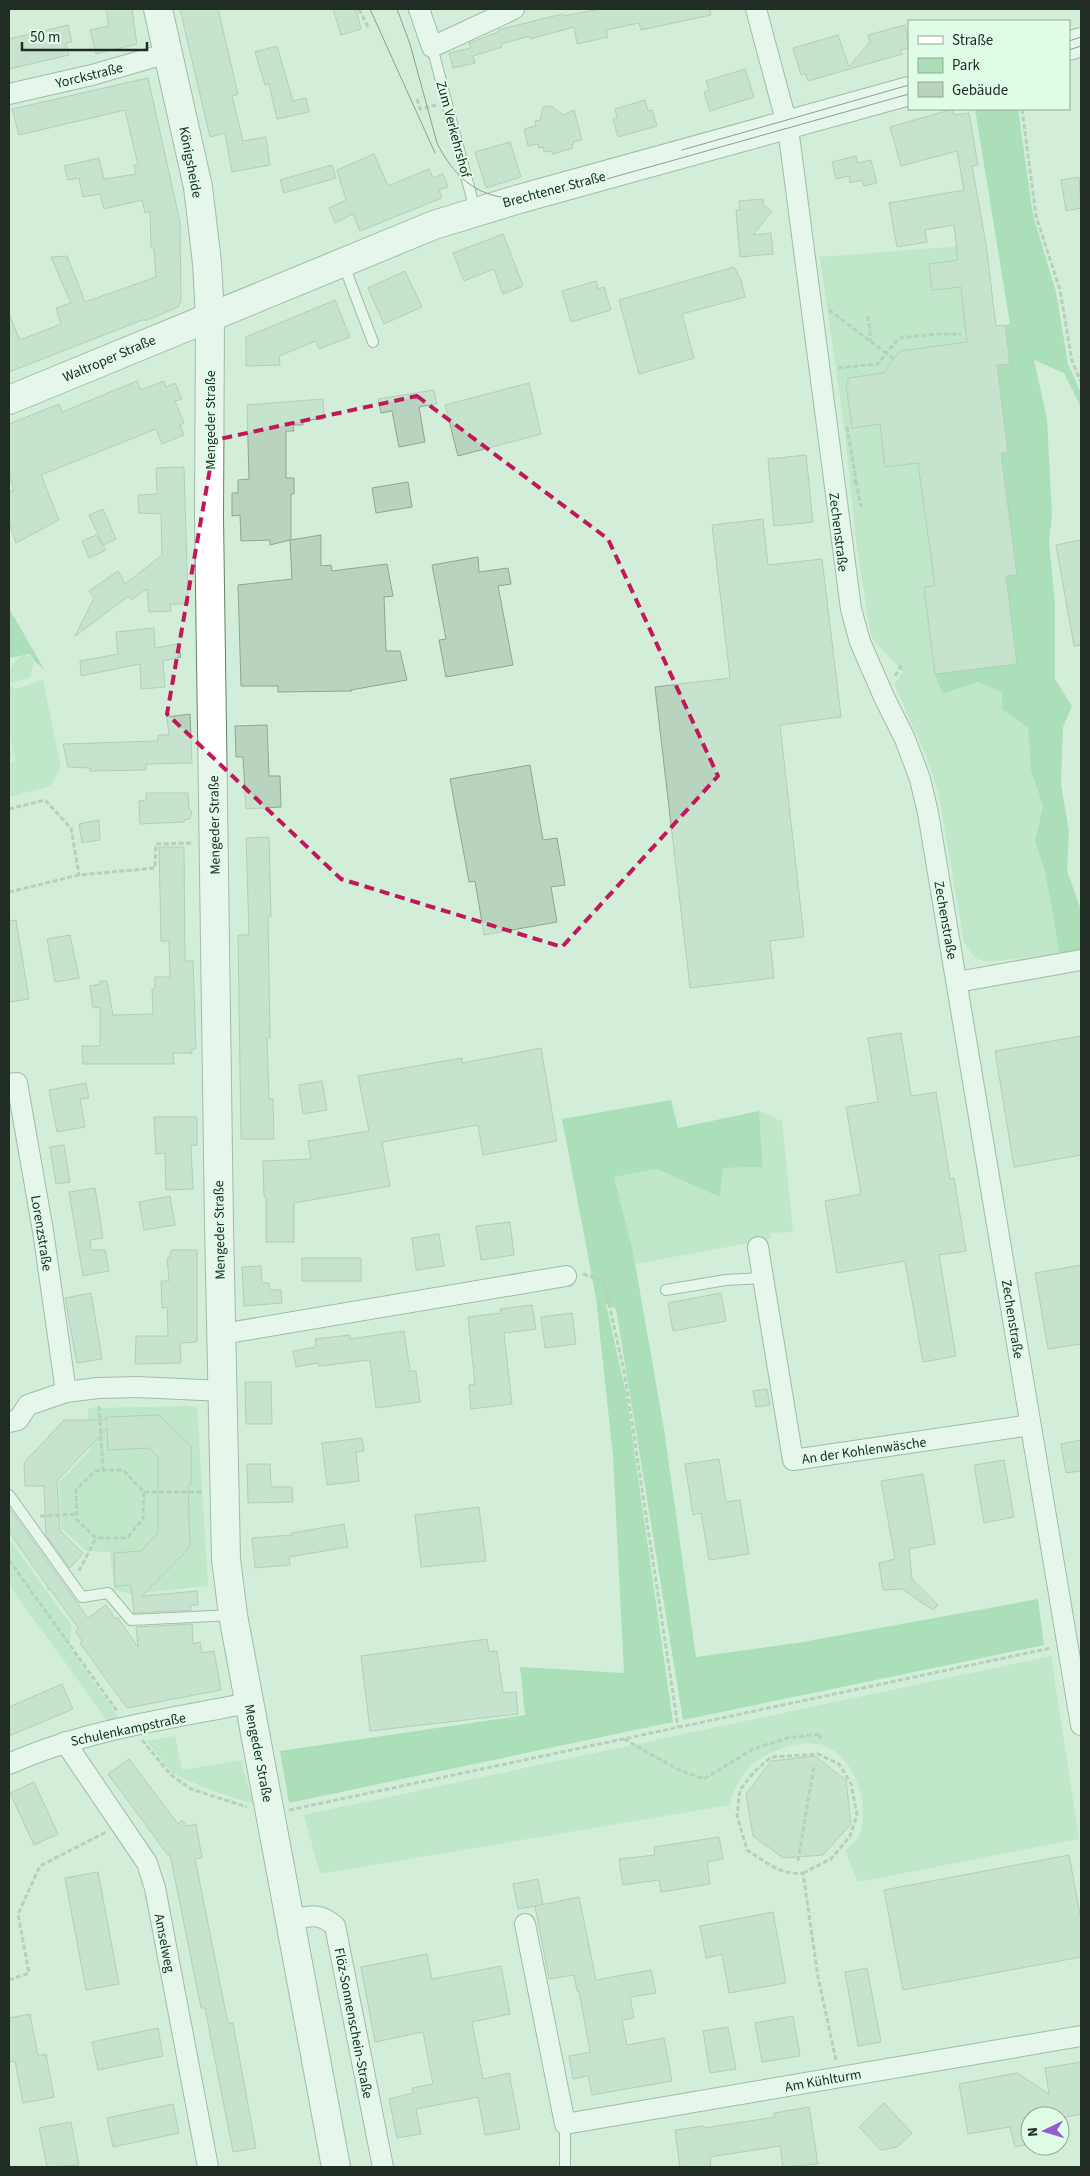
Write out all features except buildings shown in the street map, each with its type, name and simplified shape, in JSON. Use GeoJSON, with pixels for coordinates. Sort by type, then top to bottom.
{"type":"FeatureCollection","features":[{"type":"Feature","properties":{"kind":"main road","name":"Königsheide"},"geometry":{"type":"LineString","coordinates":[[158,9],[198,187],[207,263],[210,317]]}},
{"type":"Feature","properties":{"kind":"main road","name":"Brechtener Straße"},"geometry":{"type":"LineString","coordinates":[[210,317],[434,225],[476,211],[908,90]]}},
{"type":"Feature","properties":{"kind":"main road","name":"Waltroper Straße"},"geometry":{"type":"LineString","coordinates":[[9,400],[210,317]]}},
{"type":"Feature","properties":{"kind":"main road","name":"Mengeder Straße"},"geometry":{"type":"LineString","coordinates":[[210,317],[209,518],[226,1559],[233,1615],[249,1704],[336,2167]]}},
{"type":"Feature","properties":{"kind":"street","name":"Zum Verkehrshof"},"geometry":{"type":"LineString","coordinates":[[419,9],[432,47]]}},
{"type":"Feature","properties":{"kind":"street","name":"Zechenstraße"},"geometry":{"type":"LineString","coordinates":[[756,9],[787,124],[850,609],[860,642],[905,739],[920,780],[928,813],[1081,1725]]}},
{"type":"Feature","properties":{"kind":"street"},"geometry":{"type":"LineString","coordinates":[[432,47],[504,11]]}},
{"type":"Feature","properties":{"kind":"street","name":"Yorckstraße"},"geometry":{"type":"LineString","coordinates":[[9,94],[92,75],[168,53]]}},
{"type":"Feature","properties":{"kind":"street"},"geometry":{"type":"LineString","coordinates":[[957,982],[1081,960]]}},
{"type":"Feature","properties":{"kind":"street","name":"Lorenzstraße"},"geometry":{"type":"LineString","coordinates":[[9,1084],[17,1083],[43,1231],[66,1392]]}},
{"type":"Feature","properties":{"kind":"street","name":"An der Kohlenwäsche"},"geometry":{"type":"LineString","coordinates":[[758,1247],[793,1460],[1030,1425]]}},
{"type":"Feature","properties":{"kind":"street"},"geometry":{"type":"LineString","coordinates":[[222,1334],[566,1276]]}},
{"type":"Feature","properties":{"kind":"street"},"geometry":{"type":"LineString","coordinates":[[9,1422],[18,1420],[28,1405],[66,1392],[98,1388],[223,1391]]}},
{"type":"Feature","properties":{"kind":"street","name":"Schulenkampstraße"},"geometry":{"type":"LineString","coordinates":[[9,1764],[34,1752],[65,1742],[130,1726],[249,1704]]}},
{"type":"Feature","properties":{"kind":"street","name":"Amselweg"},"geometry":{"type":"LineString","coordinates":[[65,1742],[147,1864],[155,1888],[208,2167]]}},
{"type":"Feature","properties":{"kind":"street","name":"Flöz-Sonnenschein-Straße"},"geometry":{"type":"LineString","coordinates":[[291,1920],[314,1915],[325,1917],[334,1926],[383,2167]]}},
{"type":"Feature","properties":{"kind":"street"},"geometry":{"type":"LineString","coordinates":[[525,1924],[565,2124]]}},
{"type":"Feature","properties":{"kind":"street","name":"Am Kühlturm"},"geometry":{"type":"LineString","coordinates":[[565,2124],[1081,2036]]}},
{"type":"Feature","properties":{"kind":"lane","name":"Zum Verkehrshof"},"geometry":{"type":"LineString","coordinates":[[432,47],[476,211]]}},
{"type":"Feature","properties":{"kind":"lane"},"geometry":{"type":"LineString","coordinates":[[343,262],[373,342]]}},
{"type":"Feature","properties":{"kind":"lane"},"geometry":{"type":"LineString","coordinates":[[666,1290],[726,1280],[762,1278]]}},
{"type":"Feature","properties":{"kind":"lane"},"geometry":{"type":"LineString","coordinates":[[9,1496],[82,1597],[108,1593],[131,1620],[233,1615]]}},
{"type":"Feature","properties":{"kind":"lane"},"geometry":{"type":"LineString","coordinates":[[565,2124],[565,2167]]}},
{"type":"Feature","properties":{"kind":"path"},"geometry":{"type":"LineString","coordinates":[[359,9],[369,29]]}},
{"type":"Feature","properties":{"kind":"path"},"geometry":{"type":"LineString","coordinates":[[417,99],[420,109],[447,103]]}},
{"type":"Feature","properties":{"kind":"path"},"geometry":{"type":"LineString","coordinates":[[1022,110],[1036,216],[1060,290],[1072,361],[1081,382]]}},
{"type":"Feature","properties":{"kind":"path"},"geometry":{"type":"LineString","coordinates":[[809,295],[894,359]]}},
{"type":"Feature","properties":{"kind":"path"},"geometry":{"type":"LineString","coordinates":[[868,316],[871,341]]}},
{"type":"Feature","properties":{"kind":"path"},"geometry":{"type":"LineString","coordinates":[[838,378],[836,368],[878,364],[899,338],[936,334],[961,334]]}},
{"type":"Feature","properties":{"kind":"path"},"geometry":{"type":"LineString","coordinates":[[846,425],[861,507]]}},
{"type":"Feature","properties":{"kind":"path"},"geometry":{"type":"LineString","coordinates":[[837,510],[856,480]]}},
{"type":"Feature","properties":{"kind":"path"},"geometry":{"type":"LineString","coordinates":[[9,751],[9,756]]}},
{"type":"Feature","properties":{"kind":"path"},"geometry":{"type":"LineString","coordinates":[[9,809],[46,800],[71,828],[79,875]]}},
{"type":"Feature","properties":{"kind":"path"},"geometry":{"type":"LineString","coordinates":[[9,892],[79,875],[155,868],[156,844],[214,842]]}},
{"type":"Feature","properties":{"kind":"path"},"geometry":{"type":"LineString","coordinates":[[566,1276],[583,1274],[604,1281],[625,1376],[678,1727]]}},
{"type":"Feature","properties":{"kind":"path"},"geometry":{"type":"LineString","coordinates":[[98,1388],[103,1470]]}},
{"type":"Feature","properties":{"kind":"path"},"geometry":{"type":"LineString","coordinates":[[144,1492],[143,1519],[127,1538],[96,1538],[77,1520],[76,1490],[96,1471],[123,1470],[144,1492],[224,1493]]}},
{"type":"Feature","properties":{"kind":"path"},"geometry":{"type":"LineString","coordinates":[[24,1517],[77,1514]]}},
{"type":"Feature","properties":{"kind":"path"},"geometry":{"type":"LineString","coordinates":[[72,1584],[96,1538]]}},
{"type":"Feature","properties":{"kind":"path"},"geometry":{"type":"LineString","coordinates":[[9,1560],[130,1726],[171,1775],[191,1789],[227,1802],[271,1814],[1067,1645]]}},
{"type":"Feature","properties":{"kind":"path"},"geometry":{"type":"LineString","coordinates":[[624,1739],[679,1770],[704,1779],[761,1746],[787,1738],[821,1734],[819,1741]]}},
{"type":"Feature","properties":{"kind":"path"},"geometry":{"type":"LineString","coordinates":[[818,1754],[839,1764],[851,1784],[856,1815],[850,1836],[831,1859],[803,1873],[796,1874],[775,1868],[748,1850],[737,1815],[740,1790],[754,1772],[771,1758],[818,1754]]}},
{"type":"Feature","properties":{"kind":"path"},"geometry":{"type":"LineString","coordinates":[[798,1861],[814,1766]]}},
{"type":"Feature","properties":{"kind":"path"},"geometry":{"type":"LineString","coordinates":[[9,1980],[29,1973],[18,1914],[40,1866],[121,1824]]}},
{"type":"Feature","properties":{"kind":"path"},"geometry":{"type":"LineString","coordinates":[[803,1873],[818,1977],[834,2056],[841,2077]]}},
{"type":"Feature","properties":{"kind":"highlighted area"},"geometry":{"type":"Polygon","coordinates":[[[417,396],[608,539],[718,776],[562,947],[341,879],[167,714],[215,440],[417,396]]]}},
{"type":"Feature","properties":{"kind":"green space"},"geometry":{"type":"Polygon","coordinates":[[[975,110],[1018,110],[1033,215],[1056,292],[1068,364],[1081,393],[1081,407],[1064,373],[1034,360],[1047,419],[1052,515],[1049,543],[1055,603],[1055,679],[1072,706],[1063,727],[1061,784],[1069,832],[1067,871],[1080,907],[1081,950],[1059,954],[1044,869],[1035,841],[1043,806],[1031,770],[1028,728],[1001,709],[1003,693],[978,682],[942,694],[935,674],[1017,664],[1006,576],[1017,574],[1001,453],[1007,452],[997,365],[1010,364],[1005,325],[1010,324],[975,110]]]}},
{"type":"Feature","properties":{"kind":"green space"},"geometry":{"type":"Polygon","coordinates":[[[986,244],[996,326],[1005,325],[1010,364],[997,366],[1008,452],[1001,454],[1017,575],[1006,577],[1017,664],[935,675],[942,694],[978,682],[1004,693],[1001,709],[1028,728],[1031,770],[1043,806],[1035,842],[1044,869],[1059,954],[987,962],[975,958],[964,943],[938,791],[927,758],[894,684],[903,672],[871,637],[856,541],[845,433],[820,257],[986,244]]]}},
{"type":"Feature","properties":{"kind":"green space"},"geometry":{"type":"Polygon","coordinates":[[[9,608],[44,669],[35,662],[30,654],[9,658],[9,608]]]}},
{"type":"Feature","properties":{"kind":"green space"},"geometry":{"type":"Polygon","coordinates":[[[25,655],[30,656],[34,663],[30,677],[16,682],[9,682],[12,666],[25,655]]]}},
{"type":"Feature","properties":{"kind":"green space"},"geometry":{"type":"Polygon","coordinates":[[[43,680],[61,767],[50,786],[9,797],[9,763],[16,761],[9,734],[9,685],[15,689],[43,680]]]}},
{"type":"Feature","properties":{"kind":"green space"},"geometry":{"type":"Polygon","coordinates":[[[671,1100],[678,1128],[759,1111],[763,1167],[723,1168],[720,1197],[657,1169],[614,1177],[633,1252],[664,1429],[696,1657],[797,1643],[1038,1599],[1044,1645],[683,1720],[616,1309],[606,1304],[626,1393],[673,1722],[289,1803],[280,1751],[525,1715],[520,1667],[624,1673],[613,1456],[596,1298],[562,1119],[671,1100]]]}},
{"type":"Feature","properties":{"kind":"green space"},"geometry":{"type":"Polygon","coordinates":[[[759,1111],[782,1121],[793,1232],[770,1233],[771,1239],[635,1264],[613,1177],[657,1169],[703,1189],[723,1168],[763,1167],[759,1111]]]}},
{"type":"Feature","properties":{"kind":"green space"},"geometry":{"type":"Polygon","coordinates":[[[197,1406],[208,1586],[130,1594],[114,1589],[110,1552],[86,1551],[61,1528],[59,1482],[91,1450],[88,1408],[197,1406]]]}},
{"type":"Feature","properties":{"kind":"green space"},"geometry":{"type":"Polygon","coordinates":[[[9,1539],[71,1625],[70,1648],[119,1718],[109,1723],[9,1585],[9,1539]]]}},
{"type":"Feature","properties":{"kind":"green space"},"geometry":{"type":"Polygon","coordinates":[[[1051,1656],[1079,1839],[858,1882],[845,1851],[857,1839],[861,1831],[863,1807],[857,1782],[844,1760],[835,1752],[825,1746],[807,1743],[776,1750],[751,1765],[738,1784],[730,1805],[320,1874],[304,1815],[1051,1656]]]}},
{"type":"Feature","properties":{"kind":"green space"},"geometry":{"type":"Polygon","coordinates":[[[175,1736],[182,1770],[241,1760],[253,1804],[213,1791],[173,1774],[147,1741],[175,1736]]]}},
{"type":"Feature","properties":{"kind":"tram line"},"geometry":{"type":"LineString","coordinates":[[370,9],[435,153]]}},
{"type":"Feature","properties":{"kind":"tram line"},"geometry":{"type":"LineString","coordinates":[[397,9],[410,44],[437,143],[459,175],[472,186],[486,193],[502,197],[537,197],[557,193],[908,94]]}},
{"type":"Feature","properties":{"kind":"tram line"},"geometry":{"type":"LineString","coordinates":[[1070,41],[1081,37]]}},
{"type":"Feature","properties":{"kind":"tram line"},"geometry":{"type":"LineString","coordinates":[[1070,50],[1081,46]]}},
{"type":"Feature","properties":{"kind":"tram line"},"geometry":{"type":"LineString","coordinates":[[682,150],[908,85]]}}]}
